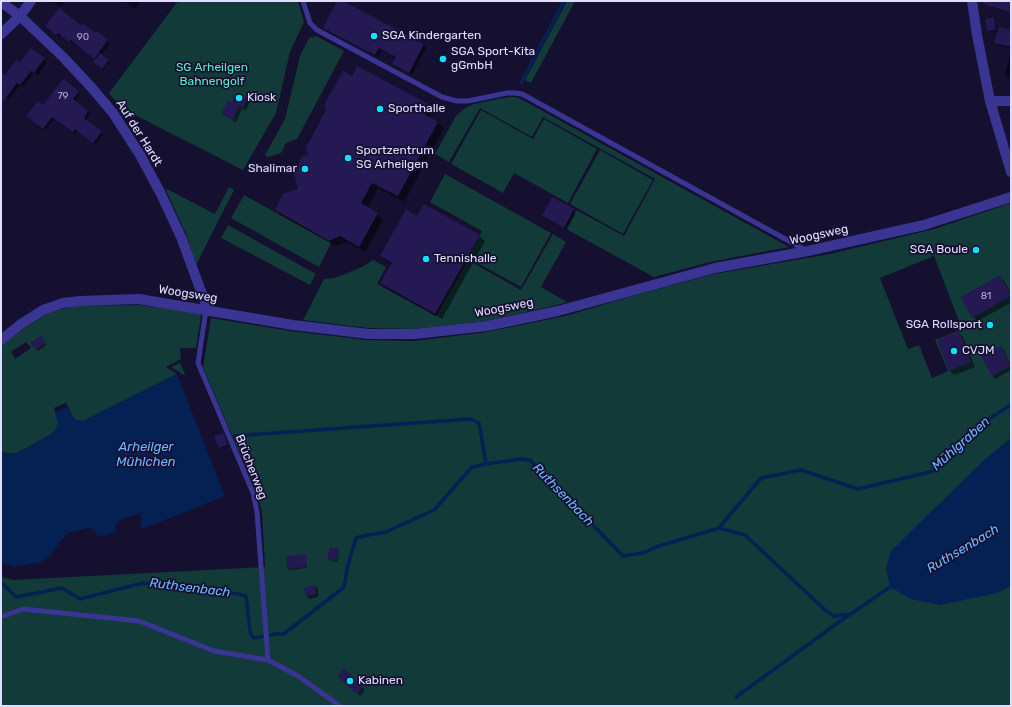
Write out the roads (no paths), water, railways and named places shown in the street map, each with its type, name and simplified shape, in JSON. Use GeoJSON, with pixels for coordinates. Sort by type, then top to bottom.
{"type":"FeatureCollection","features":[{"type":"Feature","properties":{"kind":"street"},"geometry":{"type":"LineString","coordinates":[[1,34],[20,16],[31,1]]}},
{"type":"Feature","properties":{"kind":"street"},"geometry":{"type":"LineString","coordinates":[[972,1],[990,101],[1011,172]]}},
{"type":"Feature","properties":{"kind":"street","name":"Auf der Hardt"},"geometry":{"type":"LineString","coordinates":[[1,2],[20,16],[63,57],[113,113],[136,149],[160,192],[181,236],[205,302],[206,310]]}},
{"type":"Feature","properties":{"kind":"street"},"geometry":{"type":"LineString","coordinates":[[990,101],[1011,101]]}},
{"type":"Feature","properties":{"kind":"street","name":"Woogsweg"},"geometry":{"type":"LineString","coordinates":[[1,340],[21,324],[43,310],[63,303],[139,299],[300,326],[369,334],[415,334],[487,326],[558,311],[715,268],[808,251],[929,224],[1011,197]]}},
{"type":"Feature","properties":{"kind":"lane"},"geometry":{"type":"LineString","coordinates":[[303,1],[310,23],[317,30],[442,97],[456,101],[468,101],[515,92],[526,96],[808,251]]}},
{"type":"Feature","properties":{"kind":"lane","name":"Brücherweg"},"geometry":{"type":"LineString","coordinates":[[206,310],[198,363],[253,493],[257,512],[268,660]]}},
{"type":"Feature","properties":{"kind":"lane"},"geometry":{"type":"LineString","coordinates":[[1,617],[23,609],[139,621],[214,651],[268,660],[298,676],[340,706]]}},
{"type":"Feature","properties":{"kind":"water","name":"Arheilger Mühlchen"},"geometry":{"type":"Polygon","coordinates":[[[177,374],[225,496],[142,529],[140,523],[143,522],[139,513],[120,520],[116,524],[116,532],[98,537],[94,530],[89,528],[68,533],[50,556],[41,562],[15,567],[1,563],[1,452],[17,453],[48,436],[55,430],[58,423],[55,413],[67,407],[76,420],[83,421],[177,374]]]}},
{"type":"Feature","properties":{"kind":"water"},"geometry":{"type":"Polygon","coordinates":[[[1011,438],[1011,586],[997,593],[940,605],[911,599],[890,587],[886,569],[891,551],[984,460],[1011,438]]]}},
{"type":"Feature","properties":{"kind":"waterway"},"geometry":{"type":"LineString","coordinates":[[521,83],[564,1]]}},
{"type":"Feature","properties":{"kind":"waterway","name":"Mühlgraben"},"geometry":{"type":"LineString","coordinates":[[719,528],[761,478],[801,470],[858,489],[934,471],[980,424],[1011,404]]}},
{"type":"Feature","properties":{"kind":"waterway"},"geometry":{"type":"LineString","coordinates":[[233,436],[470,419],[479,423],[486,464]]}},
{"type":"Feature","properties":{"kind":"waterway","name":"Ruthsenbach"},"geometry":{"type":"LineString","coordinates":[[1,584],[3,584],[16,597],[62,588],[80,599],[143,583],[238,594],[246,596],[250,631],[253,638],[284,634],[344,587],[348,565],[356,538],[386,532],[434,510],[472,467],[521,459],[530,460],[623,556],[643,553],[656,547],[719,528],[745,535],[824,609],[834,616],[851,614],[893,586]]}},
{"type":"Feature","properties":{"kind":"waterway"},"geometry":{"type":"LineString","coordinates":[[736,697],[850,614]]}},
{"type":"Feature","properties":{"kind":"place","name":"SGA Kindergarten"},"geometry":{"type":"Point","coordinates":[374,36]}},
{"type":"Feature","properties":{"kind":"place","name":"SGA Sport-Kita gGmbH"},"geometry":{"type":"Point","coordinates":[443,59]}},
{"type":"Feature","properties":{"kind":"place","name":"Kiosk"},"geometry":{"type":"Point","coordinates":[239,98]}},
{"type":"Feature","properties":{"kind":"place","name":"Sporthalle"},"geometry":{"type":"Point","coordinates":[380,109]}},
{"type":"Feature","properties":{"kind":"place","name":"Sportzentrum SG Arheilgen"},"geometry":{"type":"Point","coordinates":[348,158]}},
{"type":"Feature","properties":{"kind":"place","name":"Shalimar"},"geometry":{"type":"Point","coordinates":[305,169]}},
{"type":"Feature","properties":{"kind":"place","name":"SGA Boule"},"geometry":{"type":"Point","coordinates":[976,250]}},
{"type":"Feature","properties":{"kind":"place","name":"Tennishalle"},"geometry":{"type":"Point","coordinates":[426,259]}},
{"type":"Feature","properties":{"kind":"place","name":"SGA Rollsport"},"geometry":{"type":"Point","coordinates":[990,325]}},
{"type":"Feature","properties":{"kind":"place","name":"CVJM"},"geometry":{"type":"Point","coordinates":[954,351]}},
{"type":"Feature","properties":{"kind":"place","name":"Kabinen"},"geometry":{"type":"Point","coordinates":[350,681]}},
{"type":"Feature","properties":{"kind":"park label","name":"SG Arheilgen Bahnengolf"},"geometry":{"type":"Point","coordinates":[212,75]}}]}
